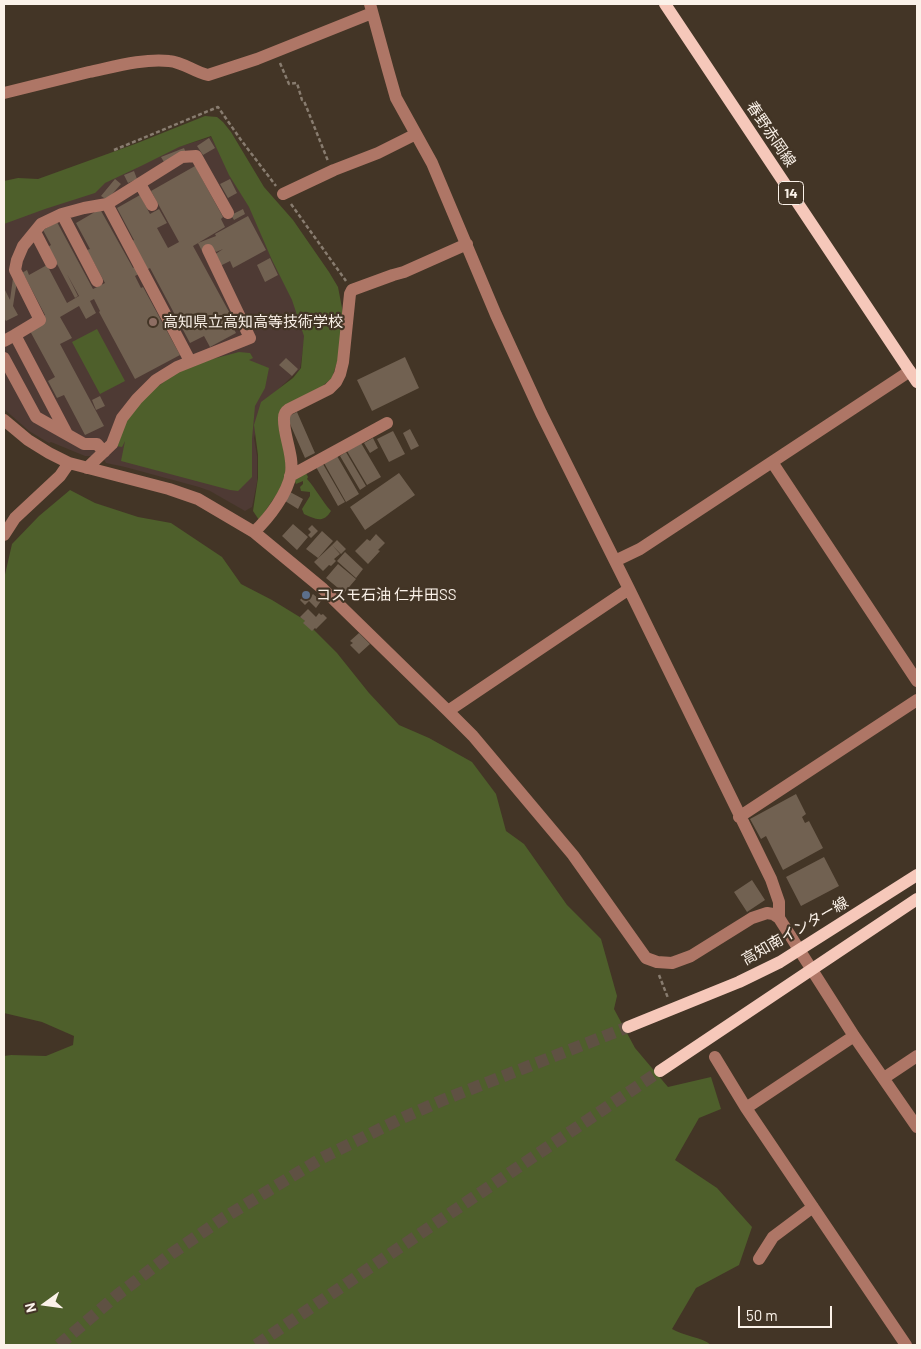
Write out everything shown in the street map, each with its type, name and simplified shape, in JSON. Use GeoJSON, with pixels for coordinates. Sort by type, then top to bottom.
{"type":"FeatureCollection","features":[{"type":"Feature","properties":{"kind":"main road","name":"春野赤岡線"},"geometry":{"type":"LineString","coordinates":[[664,4],[917,382]]}},
{"type":"Feature","properties":{"kind":"main road","name":"高知南インター線"},"geometry":{"type":"LineString","coordinates":[[628,1027],[739,982],[780,962],[917,875]]}},
{"type":"Feature","properties":{"kind":"main road"},"geometry":{"type":"LineString","coordinates":[[660,1071],[917,899]]}},
{"type":"Feature","properties":{"kind":"street"},"geometry":{"type":"LineString","coordinates":[[4,93],[120,66],[159,60],[177,62],[208,75],[257,59],[371,8],[396,98],[432,163],[496,315],[541,413],[771,880],[779,902],[779,918]]}},
{"type":"Feature","properties":{"kind":"street"},"geometry":{"type":"LineString","coordinates":[[283,194],[334,170],[378,154],[416,134]]}},
{"type":"Feature","properties":{"kind":"street"},"geometry":{"type":"LineString","coordinates":[[4,341],[40,320],[15,270],[23,246],[41,224],[62,214],[107,204],[182,157],[196,156],[228,213]]}},
{"type":"Feature","properties":{"kind":"street"},"geometry":{"type":"LineString","coordinates":[[140,184],[152,205]]}},
{"type":"Feature","properties":{"kind":"street"},"geometry":{"type":"LineString","coordinates":[[107,204],[190,361]]}},
{"type":"Feature","properties":{"kind":"street"},"geometry":{"type":"LineString","coordinates":[[62,214],[97,281]]}},
{"type":"Feature","properties":{"kind":"street"},"geometry":{"type":"LineString","coordinates":[[35,232],[52,263]]}},
{"type":"Feature","properties":{"kind":"street"},"geometry":{"type":"LineString","coordinates":[[254,532],[262,525],[277,505],[290,476],[292,466],[284,416],[285,412],[329,389],[336,382],[340,374],[352,290],[404,272],[467,244]]}},
{"type":"Feature","properties":{"kind":"street"},"geometry":{"type":"LineString","coordinates":[[87,468],[108,448],[122,418],[156,380],[190,361],[226,349],[250,338],[208,250]]}},
{"type":"Feature","properties":{"kind":"street"},"geometry":{"type":"LineString","coordinates":[[15,335],[67,434]]}},
{"type":"Feature","properties":{"kind":"street"},"geometry":{"type":"LineString","coordinates":[[4,358],[36,417],[84,444],[97,444],[108,448]]}},
{"type":"Feature","properties":{"kind":"street"},"geometry":{"type":"LineString","coordinates":[[615,561],[640,549],[910,371]]}},
{"type":"Feature","properties":{"kind":"street"},"geometry":{"type":"LineString","coordinates":[[4,420],[28,440],[48,453],[69,463],[169,489],[198,499],[254,532],[322,589],[473,736],[574,855],[646,958],[656,962],[672,964],[691,956],[752,918],[767,913],[779,918],[854,1036],[917,1127]]}},
{"type":"Feature","properties":{"kind":"street"},"geometry":{"type":"LineString","coordinates":[[290,476],[388,423]]}},
{"type":"Feature","properties":{"kind":"street"},"geometry":{"type":"LineString","coordinates":[[772,462],[917,681]]}},
{"type":"Feature","properties":{"kind":"street"},"geometry":{"type":"LineString","coordinates":[[4,535],[16,518],[60,476],[69,463]]}},
{"type":"Feature","properties":{"kind":"street"},"geometry":{"type":"LineString","coordinates":[[448,711],[628,589]]}},
{"type":"Feature","properties":{"kind":"street"},"geometry":{"type":"LineString","coordinates":[[739,817],[917,700]]}},
{"type":"Feature","properties":{"kind":"street"},"geometry":{"type":"LineString","coordinates":[[746,1108],[854,1036]]}},
{"type":"Feature","properties":{"kind":"street"},"geometry":{"type":"LineString","coordinates":[[884,1078],[917,1056]]}},
{"type":"Feature","properties":{"kind":"street"},"geometry":{"type":"LineString","coordinates":[[715,1057],[746,1108],[906,1345]]}},
{"type":"Feature","properties":{"kind":"street"},"geometry":{"type":"LineString","coordinates":[[759,1259],[773,1237],[813,1208]]}},
{"type":"Feature","properties":{"kind":"path"},"geometry":{"type":"LineString","coordinates":[[276,51],[288,84],[297,82],[302,100],[304,100],[329,163],[334,170]]}},
{"type":"Feature","properties":{"kind":"path"},"geometry":{"type":"LineString","coordinates":[[114,150],[218,107],[352,290]]}},
{"type":"Feature","properties":{"kind":"path"},"geometry":{"type":"LineString","coordinates":[[659,975],[668,998]]}},
{"type":"Feature","properties":{"kind":"shaded area","name":"高知県立高知高等技術学校"},"geometry":{"type":"Polygon","coordinates":[[[211,137],[251,208],[301,317],[305,336],[300,369],[270,397],[261,413],[254,438],[257,456],[257,482],[252,507],[245,511],[210,491],[199,487],[106,463],[103,458],[85,456],[51,442],[49,443],[29,431],[4,409],[4,218],[161,152],[211,137]]]}},
{"type":"Feature","properties":{"kind":"green space"},"geometry":{"type":"Polygon","coordinates":[[[205,116],[217,117],[223,122],[264,187],[293,220],[338,287],[343,313],[340,353],[332,378],[319,389],[283,407],[288,460],[283,485],[259,520],[253,511],[258,478],[258,455],[254,425],[261,402],[293,378],[301,368],[304,336],[292,300],[249,207],[229,175],[211,136],[179,147],[105,183],[95,193],[4,224],[4,181],[18,178],[38,179],[205,116]]]}},
{"type":"Feature","properties":{"kind":"green space"},"geometry":{"type":"Polygon","coordinates":[[[97,329],[125,381],[100,394],[72,342],[97,329]]]}},
{"type":"Feature","properties":{"kind":"green space"},"geometry":{"type":"Polygon","coordinates":[[[239,352],[250,353],[253,358],[249,360],[269,368],[265,388],[255,406],[252,439],[252,477],[238,491],[121,461],[125,441],[122,447],[116,446],[124,422],[149,393],[176,373],[205,361],[239,352]]]}},
{"type":"Feature","properties":{"kind":"green space"},"geometry":{"type":"Polygon","coordinates":[[[306,473],[307,479],[331,511],[325,518],[315,519],[304,514],[302,509],[310,496],[310,492],[301,491],[300,487],[303,481],[296,484],[294,479],[306,473]]]}},
{"type":"Feature","properties":{"kind":"green space"},"geometry":{"type":"Polygon","coordinates":[[[70,490],[95,503],[138,517],[171,523],[222,557],[241,584],[303,619],[337,653],[369,693],[399,725],[429,738],[472,762],[496,794],[506,831],[524,844],[567,905],[601,939],[617,996],[614,1009],[635,1048],[668,1087],[711,1077],[721,1109],[699,1118],[675,1160],[717,1188],[752,1227],[739,1265],[696,1288],[672,1329],[703,1340],[711,1345],[4,1345],[4,1056],[46,1056],[73,1045],[74,1036],[42,1022],[4,1013],[4,579],[12,544],[39,516],[70,490]]]}},
{"type":"Feature","properties":{"kind":"building"},"geometry":{"type":"Polygon","coordinates":[[[209,138],[215,148],[203,155],[197,146],[209,138]]]}},
{"type":"Feature","properties":{"kind":"building"},"geometry":{"type":"Polygon","coordinates":[[[184,148],[186,153],[164,162],[161,157],[184,148]]]}},
{"type":"Feature","properties":{"kind":"building"},"geometry":{"type":"Polygon","coordinates":[[[195,166],[223,217],[221,219],[225,227],[193,246],[233,319],[230,321],[236,333],[210,347],[204,336],[190,343],[150,268],[135,276],[141,288],[143,287],[180,355],[135,379],[94,299],[90,301],[96,313],[86,319],[79,306],[60,317],[72,338],[60,344],[104,426],[85,435],[64,395],[57,398],[48,381],[55,377],[30,331],[45,315],[25,277],[17,281],[13,306],[18,315],[6,321],[4,318],[4,288],[10,300],[13,278],[27,270],[29,275],[47,265],[67,303],[79,296],[67,274],[78,296],[75,298],[48,247],[51,245],[43,230],[57,222],[93,289],[105,283],[87,250],[90,249],[76,223],[100,209],[133,268],[143,262],[117,208],[140,195],[150,214],[159,209],[167,223],[157,228],[168,248],[179,242],[151,191],[195,166]]]}},
{"type":"Feature","properties":{"kind":"building"},"geometry":{"type":"Polygon","coordinates":[[[134,171],[137,179],[128,183],[124,175],[134,171]]]}},
{"type":"Feature","properties":{"kind":"building"},"geometry":{"type":"Polygon","coordinates":[[[115,179],[121,184],[107,200],[101,196],[115,179]]]}},
{"type":"Feature","properties":{"kind":"building"},"geometry":{"type":"Polygon","coordinates":[[[230,179],[237,193],[228,198],[220,184],[230,179]]]}},
{"type":"Feature","properties":{"kind":"building"},"geometry":{"type":"Polygon","coordinates":[[[243,209],[245,214],[234,220],[231,215],[243,209]]]}},
{"type":"Feature","properties":{"kind":"building"},"geometry":{"type":"Polygon","coordinates":[[[248,216],[266,250],[233,268],[230,261],[220,266],[214,255],[223,249],[216,252],[214,250],[202,251],[198,243],[216,236],[215,234],[248,216]]]}},
{"type":"Feature","properties":{"kind":"building"},"geometry":{"type":"Polygon","coordinates":[[[270,258],[278,275],[265,282],[257,265],[270,258]]]}},
{"type":"Feature","properties":{"kind":"building"},"geometry":{"type":"Polygon","coordinates":[[[405,357],[419,388],[372,411],[357,380],[405,357]]]}},
{"type":"Feature","properties":{"kind":"building"},"geometry":{"type":"Polygon","coordinates":[[[286,358],[298,369],[292,376],[279,365],[286,358]]]}},
{"type":"Feature","properties":{"kind":"building"},"geometry":{"type":"Polygon","coordinates":[[[100,396],[105,406],[96,410],[92,400],[100,396]]]}},
{"type":"Feature","properties":{"kind":"building"},"geometry":{"type":"Polygon","coordinates":[[[297,412],[315,453],[305,458],[287,417],[297,412]]]}},
{"type":"Feature","properties":{"kind":"building"},"geometry":{"type":"Polygon","coordinates":[[[410,429],[419,446],[411,450],[403,433],[410,429]]]}},
{"type":"Feature","properties":{"kind":"building"},"geometry":{"type":"Polygon","coordinates":[[[393,431],[405,454],[389,462],[377,439],[393,431]]]}},
{"type":"Feature","properties":{"kind":"building"},"geometry":{"type":"Polygon","coordinates":[[[373,438],[378,448],[370,453],[364,443],[373,438]]]}},
{"type":"Feature","properties":{"kind":"building"},"geometry":{"type":"Polygon","coordinates":[[[361,443],[381,477],[367,485],[347,451],[361,443]]]}},
{"type":"Feature","properties":{"kind":"building"},"geometry":{"type":"Polygon","coordinates":[[[346,452],[366,486],[360,490],[340,456],[346,452]]]}},
{"type":"Feature","properties":{"kind":"building"},"geometry":{"type":"Polygon","coordinates":[[[337,456],[359,494],[346,502],[324,463],[337,456]]]}},
{"type":"Feature","properties":{"kind":"building"},"geometry":{"type":"Polygon","coordinates":[[[323,464],[345,502],[338,506],[316,467],[323,464]]]}},
{"type":"Feature","properties":{"kind":"building"},"geometry":{"type":"Polygon","coordinates":[[[399,473],[415,495],[365,530],[350,507],[399,473]]]}},
{"type":"Feature","properties":{"kind":"building"},"geometry":{"type":"Polygon","coordinates":[[[290,492],[303,499],[298,509],[285,501],[290,492]]]}},
{"type":"Feature","properties":{"kind":"building"},"geometry":{"type":"Polygon","coordinates":[[[293,524],[308,537],[297,550],[282,536],[293,524]]]}},
{"type":"Feature","properties":{"kind":"building"},"geometry":{"type":"Polygon","coordinates":[[[312,525],[318,531],[311,538],[308,535],[311,532],[308,529],[312,525]]]}},
{"type":"Feature","properties":{"kind":"building"},"geometry":{"type":"Polygon","coordinates":[[[322,531],[333,541],[318,558],[306,549],[322,531]]]}},
{"type":"Feature","properties":{"kind":"building"},"geometry":{"type":"Polygon","coordinates":[[[376,534],[385,543],[368,564],[355,551],[367,539],[370,541],[376,534]]]}},
{"type":"Feature","properties":{"kind":"building"},"geometry":{"type":"Polygon","coordinates":[[[337,540],[346,549],[341,554],[332,545],[337,540]]]}},
{"type":"Feature","properties":{"kind":"building"},"geometry":{"type":"Polygon","coordinates":[[[332,545],[340,554],[334,559],[336,561],[331,566],[329,565],[323,571],[314,562],[332,545]]]}},
{"type":"Feature","properties":{"kind":"building"},"geometry":{"type":"Polygon","coordinates":[[[345,552],[363,569],[356,578],[337,561],[345,552]]]}},
{"type":"Feature","properties":{"kind":"building"},"geometry":{"type":"Polygon","coordinates":[[[338,564],[356,579],[344,593],[326,578],[338,564]]]}},
{"type":"Feature","properties":{"kind":"building"},"geometry":{"type":"Polygon","coordinates":[[[313,594],[321,601],[316,608],[309,601],[305,605],[300,600],[304,595],[309,599],[313,594]]]}},
{"type":"Feature","properties":{"kind":"building"},"geometry":{"type":"Polygon","coordinates":[[[308,609],[316,617],[319,613],[327,618],[312,631],[303,623],[305,621],[300,617],[308,609]]]}},
{"type":"Feature","properties":{"kind":"building"},"geometry":{"type":"Polygon","coordinates":[[[359,633],[370,644],[359,654],[350,645],[353,643],[350,641],[359,633]]]}},
{"type":"Feature","properties":{"kind":"building"},"geometry":{"type":"Polygon","coordinates":[[[796,794],[806,814],[802,817],[805,823],[809,821],[823,848],[783,870],[766,836],[761,839],[750,819],[796,794]]]}},
{"type":"Feature","properties":{"kind":"building"},"geometry":{"type":"Polygon","coordinates":[[[824,857],[839,886],[801,906],[786,877],[824,857]]]}},
{"type":"Feature","properties":{"kind":"building"},"geometry":{"type":"Polygon","coordinates":[[[752,880],[765,900],[747,912],[734,892],[752,880]]]}},
{"type":"Feature","properties":{"kind":"tunnel"},"geometry":{"type":"LineString","coordinates":[[59,1345],[116,1296],[171,1254],[225,1217],[322,1158],[443,1100],[628,1027]]}},
{"type":"Feature","properties":{"kind":"tunnel"},"geometry":{"type":"LineString","coordinates":[[256,1345],[660,1071]]}},
{"type":"Feature","properties":{"kind":"place","name":"高知県立高知高等技術学校"},"geometry":{"type":"Point","coordinates":[153,322]}},
{"type":"Feature","properties":{"kind":"place","name":"コスモ石油 仁井田SS"},"geometry":{"type":"Point","coordinates":[306,595]}}]}
